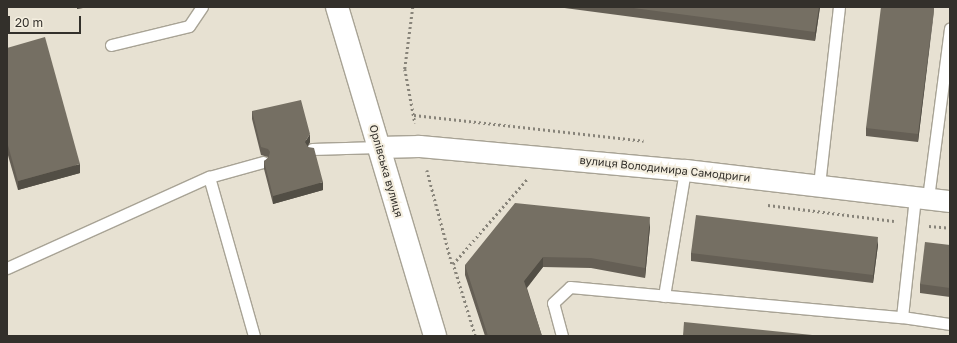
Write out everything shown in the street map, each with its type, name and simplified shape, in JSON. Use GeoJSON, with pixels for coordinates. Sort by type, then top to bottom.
{"type":"FeatureCollection","features":[{"type":"Feature","properties":{"kind":"street","name":"Орлівська вулиця"},"geometry":{"type":"LineString","coordinates":[[338,7],[435,336]]}},
{"type":"Feature","properties":{"kind":"street","name":"вулиця Володимира Самодриги"},"geometry":{"type":"LineString","coordinates":[[379,147],[419,146],[685,170],[950,201]]}},
{"type":"Feature","properties":{"kind":"lane"},"geometry":{"type":"LineString","coordinates":[[111,45],[189,26],[202,7]]}},
{"type":"Feature","properties":{"kind":"lane"},"geometry":{"type":"LineString","coordinates":[[819,185],[839,7]]}},
{"type":"Feature","properties":{"kind":"lane"},"geometry":{"type":"LineString","coordinates":[[902,317],[950,28]]}},
{"type":"Feature","properties":{"kind":"lane"},"geometry":{"type":"LineString","coordinates":[[312,149],[379,147]]}},
{"type":"Feature","properties":{"kind":"lane"},"geometry":{"type":"LineString","coordinates":[[7,268],[209,177],[263,162]]}},
{"type":"Feature","properties":{"kind":"lane"},"geometry":{"type":"LineString","coordinates":[[664,296],[685,170]]}},
{"type":"Feature","properties":{"kind":"lane"},"geometry":{"type":"LineString","coordinates":[[209,177],[254,336]]}},
{"type":"Feature","properties":{"kind":"lane"},"geometry":{"type":"LineString","coordinates":[[562,336],[553,303],[570,287],[902,317],[950,324]]}},
{"type":"Feature","properties":{"kind":"building"},"geometry":{"type":"Polygon","coordinates":[[[626,7],[819,7],[815,32],[626,7]]]}},
{"type":"Feature","properties":{"kind":"building"},"geometry":{"type":"Polygon","coordinates":[[[881,7],[934,7],[918,134],[866,128],[881,7]]]}},
{"type":"Feature","properties":{"kind":"building"},"geometry":{"type":"Polygon","coordinates":[[[45,37],[80,164],[18,181],[7,142],[7,48],[45,37]]]}},
{"type":"Feature","properties":{"kind":"building"},"geometry":{"type":"Polygon","coordinates":[[[301,100],[310,134],[305,142],[308,147],[314,148],[323,182],[273,196],[264,161],[268,159],[270,152],[268,149],[261,147],[252,111],[301,100]]]}},
{"type":"Feature","properties":{"kind":"building"},"geometry":{"type":"Polygon","coordinates":[[[515,203],[650,217],[645,268],[591,258],[543,257],[524,281],[542,336],[488,336],[465,265],[515,203]]]}},
{"type":"Feature","properties":{"kind":"building"},"geometry":{"type":"Polygon","coordinates":[[[696,215],[878,237],[873,275],[691,253],[696,215]]]}},
{"type":"Feature","properties":{"kind":"building"},"geometry":{"type":"Polygon","coordinates":[[[925,242],[950,245],[950,288],[920,284],[925,242]]]}},
{"type":"Feature","properties":{"kind":"building"},"geometry":{"type":"Polygon","coordinates":[[[684,322],[822,336],[683,336],[684,322]]]}}]}
